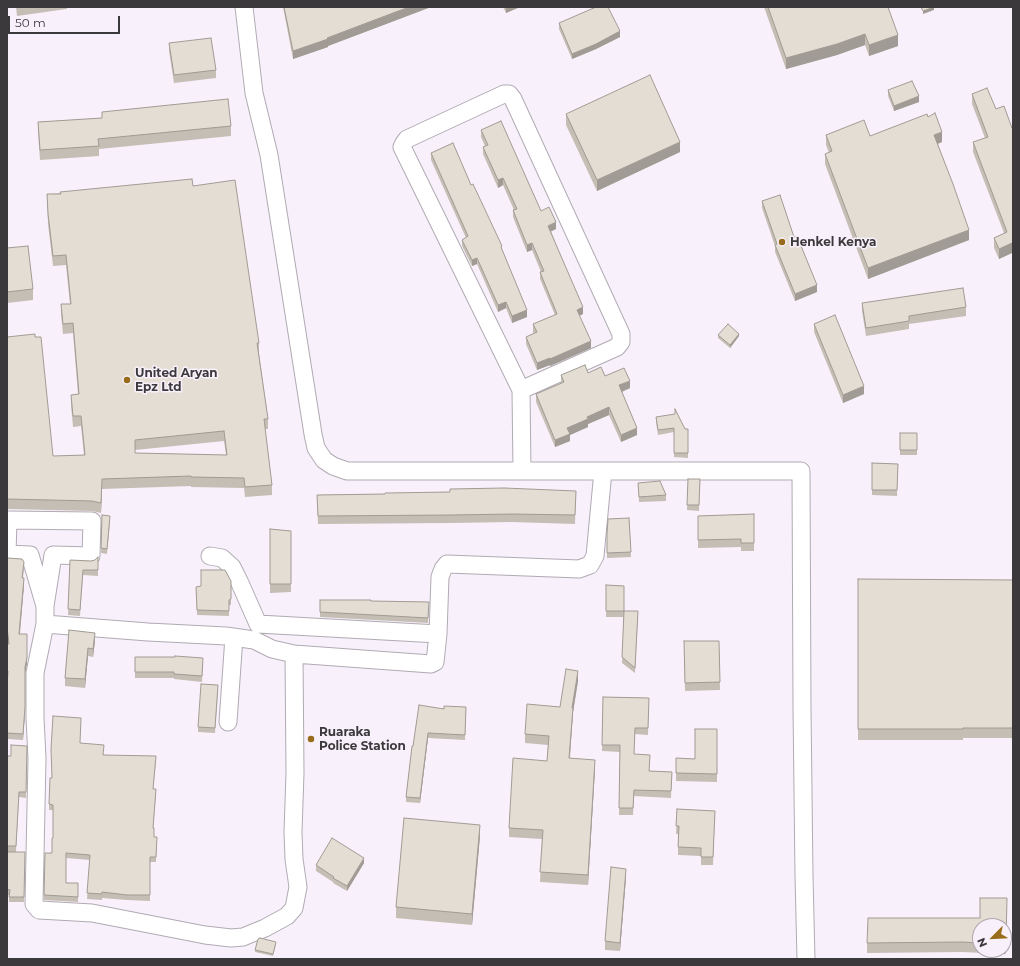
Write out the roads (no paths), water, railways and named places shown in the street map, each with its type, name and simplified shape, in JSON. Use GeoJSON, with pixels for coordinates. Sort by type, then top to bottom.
{"type":"FeatureCollection","features":[{"type":"Feature","properties":{"kind":"street"},"geometry":{"type":"LineString","coordinates":[[244,7],[254,93],[269,155],[313,434],[316,448],[324,460],[333,466],[347,471],[801,471],[802,708],[806,959]]}},
{"type":"Feature","properties":{"kind":"street"},"geometry":{"type":"LineString","coordinates":[[521,390],[617,347],[621,342],[621,334],[513,98],[509,94],[504,94],[407,139],[402,148],[521,390],[522,471]]}},
{"type":"Feature","properties":{"kind":"street"},"geometry":{"type":"LineString","coordinates":[[45,624],[148,632],[234,636],[254,640],[272,649],[294,654],[431,664],[435,662],[438,634],[440,577],[447,564],[579,569],[590,565],[594,556],[603,471]]}},
{"type":"Feature","properties":{"kind":"street"},"geometry":{"type":"LineString","coordinates":[[8,520],[92,521],[91,556],[53,555],[7,554],[8,520]]}},
{"type":"Feature","properties":{"kind":"street"},"geometry":{"type":"LineString","coordinates":[[30,555],[45,606]]}},
{"type":"Feature","properties":{"kind":"street"},"geometry":{"type":"LineString","coordinates":[[53,555],[45,606],[45,624],[35,672],[36,758],[34,904],[39,910],[92,913],[222,938],[243,937],[287,916],[294,908],[298,887],[294,859],[293,832],[295,773],[294,654]]}},
{"type":"Feature","properties":{"kind":"street"},"geometry":{"type":"LineString","coordinates":[[210,556],[222,558],[232,567],[240,581],[258,624],[254,640]]}},
{"type":"Feature","properties":{"kind":"street"},"geometry":{"type":"LineString","coordinates":[[258,624],[438,634]]}},
{"type":"Feature","properties":{"kind":"street"},"geometry":{"type":"LineString","coordinates":[[228,722],[234,636]]}},
{"type":"Feature","properties":{"kind":"place","name":"Henkel Kenya"},"geometry":{"type":"Point","coordinates":[782,242]}},
{"type":"Feature","properties":{"kind":"place","name":"United Aryan Epz Ltd"},"geometry":{"type":"Point","coordinates":[127,380]}},
{"type":"Feature","properties":{"kind":"place","name":"Ruaraka Police Station"},"geometry":{"type":"Point","coordinates":[311,739]}}]}
